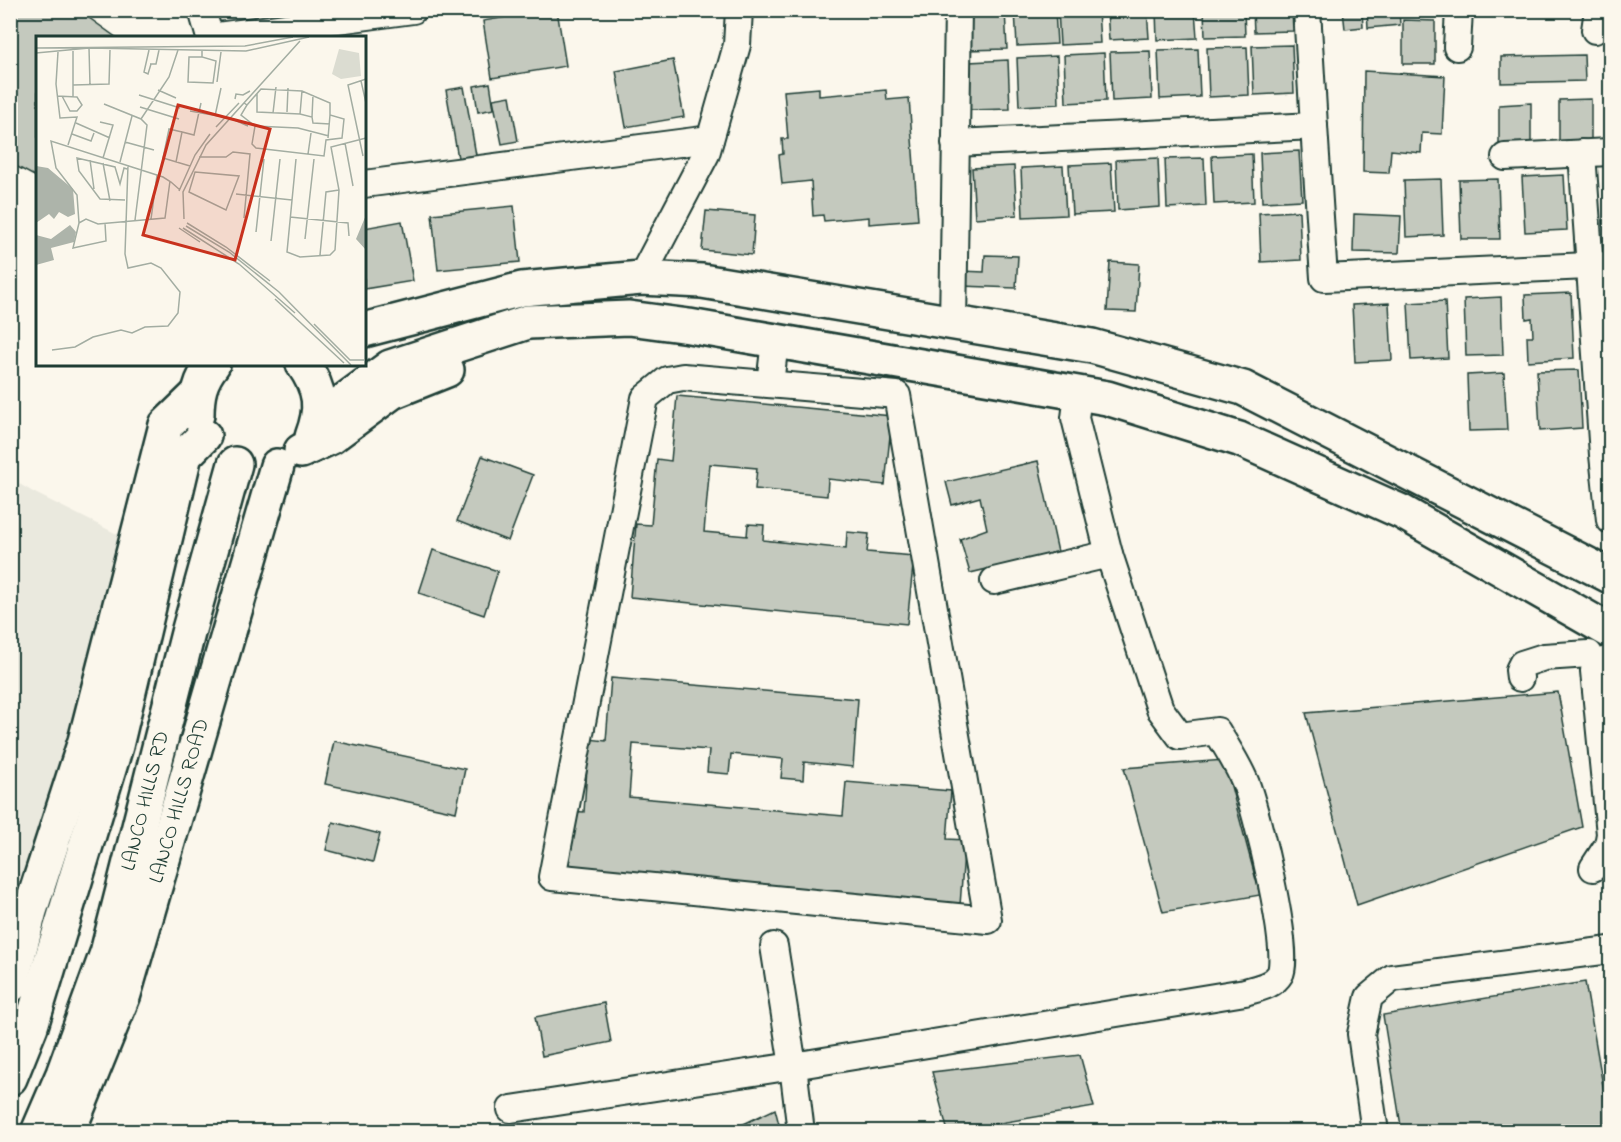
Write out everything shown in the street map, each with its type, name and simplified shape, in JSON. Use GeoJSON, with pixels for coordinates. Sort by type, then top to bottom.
{"type":"FeatureCollection","features":[{"type":"Feature","properties":{"kind":"main road"},"geometry":{"type":"LineString","coordinates":[[366,329],[522,289],[641,278],[702,281],[1092,346],[1243,388],[1611,576]]}},
{"type":"Feature","properties":{"kind":"main road"},"geometry":{"type":"LineString","coordinates":[[318,420],[390,367],[528,322],[593,319],[629,318],[1078,395],[1107,398],[1239,439],[1402,512],[1600,648]]}},
{"type":"Feature","properties":{"kind":"main road"},"geometry":{"type":"LineString","coordinates":[[211,366],[204,375],[197,394],[197,416],[204,436],[217,453],[235,464],[256,468],[289,458],[331,436],[392,392],[477,358],[547,340],[593,319]]}},
{"type":"Feature","properties":{"kind":"main road"},"geometry":{"type":"LineString","coordinates":[[304,366],[313,379],[319,399],[318,420]]}},
{"type":"Feature","properties":{"kind":"main road"},"geometry":{"type":"LineString","coordinates":[[10,986],[30,911],[100,743],[166,425],[197,394]]}},
{"type":"Feature","properties":{"kind":"main road","name":"LANCO HILLS ROAD"},"geometry":{"type":"LineString","coordinates":[[68,1131],[88,1047],[124,994],[289,458],[310,440],[318,420]]}},
{"type":"Feature","properties":{"kind":"main road","name":"LANCO HILLS RD"},"geometry":{"type":"LineString","coordinates":[[10,1078],[31,1026],[100,743],[185,455],[204,436]]}},
{"type":"Feature","properties":{"kind":"main road","name":"LANCO HILLS RD"},"geometry":{"type":"LineString","coordinates":[[38,1131],[88,1047],[107,953],[194,611],[235,464]]}},
{"type":"Feature","properties":{"kind":"main road"},"geometry":{"type":"LineString","coordinates":[[1388,506],[1408,472]]}},
{"type":"Feature","properties":{"kind":"street"},"geometry":{"type":"LineString","coordinates":[[202,10],[210,36]]}},
{"type":"Feature","properties":{"kind":"street"},"geometry":{"type":"LineString","coordinates":[[218,36],[413,10]]}},
{"type":"Feature","properties":{"kind":"street"},"geometry":{"type":"LineString","coordinates":[[641,278],[706,154],[737,45],[739,10]]}},
{"type":"Feature","properties":{"kind":"street"},"geometry":{"type":"LineString","coordinates":[[953,323],[958,10]]}},
{"type":"Feature","properties":{"kind":"street"},"geometry":{"type":"LineString","coordinates":[[1307,10],[1324,278],[1600,265]]}},
{"type":"Feature","properties":{"kind":"street"},"geometry":{"type":"LineString","coordinates":[[1457,47],[1459,10]]}},
{"type":"Feature","properties":{"kind":"street"},"geometry":{"type":"LineString","coordinates":[[955,143],[1314,126]]}},
{"type":"Feature","properties":{"kind":"street"},"geometry":{"type":"LineString","coordinates":[[366,184],[710,139]]}},
{"type":"Feature","properties":{"kind":"street"},"geometry":{"type":"LineString","coordinates":[[1505,157],[1611,152]]}},
{"type":"Feature","properties":{"kind":"street"},"geometry":{"type":"LineString","coordinates":[[1582,153],[1600,265],[1611,520]]}},
{"type":"Feature","properties":{"kind":"street"},"geometry":{"type":"LineString","coordinates":[[770,384],[791,344]]}},
{"type":"Feature","properties":{"kind":"street"},"geometry":{"type":"LineString","coordinates":[[791,344],[802,387]]}},
{"type":"Feature","properties":{"kind":"street"},"geometry":{"type":"LineString","coordinates":[[684,377],[802,387],[897,395],[988,920],[552,878],[645,398],[667,380],[684,377]]}},
{"type":"Feature","properties":{"kind":"street"},"geometry":{"type":"LineString","coordinates":[[511,1109],[794,1066],[1245,992],[1274,983],[1282,971],[1280,934],[1268,862],[1246,783],[1217,732],[1180,736],[1160,709],[1109,554],[1075,418],[1078,395]]}},
{"type":"Feature","properties":{"kind":"street"},"geometry":{"type":"LineString","coordinates":[[994,581],[1109,554]]}},
{"type":"Feature","properties":{"kind":"street"},"geometry":{"type":"LineString","coordinates":[[1520,678],[1519,670],[1522,664],[1536,659],[1600,648],[1610,834],[1608,845],[1593,868]]}},
{"type":"Feature","properties":{"kind":"street"},"geometry":{"type":"LineString","coordinates":[[774,946],[794,1066],[801,1131]]}},
{"type":"Feature","properties":{"kind":"street"},"geometry":{"type":"LineString","coordinates":[[1375,1131],[1362,1034],[1369,997],[1392,978],[1611,950]]}},
{"type":"Feature","properties":{"kind":"shaded area"},"geometry":{"type":"Polygon","coordinates":[[[11,479],[119,535],[55,782],[11,936],[11,479]]]}},
{"type":"Feature","properties":{"kind":"building"},"geometry":{"type":"Polygon","coordinates":[[[10,10],[78,10],[114,36],[36,36],[36,177],[10,163],[10,10]]]}},
{"type":"Feature","properties":{"kind":"building"},"geometry":{"type":"Polygon","coordinates":[[[557,10],[566,66],[492,78],[483,21],[557,10]]]}},
{"type":"Feature","properties":{"kind":"building"},"geometry":{"type":"Polygon","coordinates":[[[965,10],[1005,10],[1007,49],[967,50],[965,10]]]}},
{"type":"Feature","properties":{"kind":"building"},"geometry":{"type":"Polygon","coordinates":[[[1015,10],[1055,10],[1057,44],[1017,46],[1015,10]]]}},
{"type":"Feature","properties":{"kind":"building"},"geometry":{"type":"Polygon","coordinates":[[[1058,10],[1098,10],[1100,43],[1060,45],[1058,10]]]}},
{"type":"Feature","properties":{"kind":"building"},"geometry":{"type":"Polygon","coordinates":[[[1107,10],[1147,10],[1149,38],[1109,40],[1107,10]]]}},
{"type":"Feature","properties":{"kind":"building"},"geometry":{"type":"Polygon","coordinates":[[[1156,10],[1195,10],[1197,38],[1157,40],[1156,10]]]}},
{"type":"Feature","properties":{"kind":"building"},"geometry":{"type":"Polygon","coordinates":[[[1204,10],[1244,10],[1245,36],[1205,37],[1204,10]]]}},
{"type":"Feature","properties":{"kind":"building"},"geometry":{"type":"Polygon","coordinates":[[[1253,10],[1292,10],[1293,31],[1254,32],[1253,10]]]}},
{"type":"Feature","properties":{"kind":"building"},"geometry":{"type":"Polygon","coordinates":[[[1343,10],[1362,10],[1363,27],[1345,29],[1343,10]]]}},
{"type":"Feature","properties":{"kind":"building"},"geometry":{"type":"Polygon","coordinates":[[[1367,10],[1399,10],[1400,25],[1368,28],[1367,10]]]}},
{"type":"Feature","properties":{"kind":"building"},"geometry":{"type":"Polygon","coordinates":[[[1610,16],[1610,62],[1606,61],[1610,16]]]}},
{"type":"Feature","properties":{"kind":"building"},"geometry":{"type":"Polygon","coordinates":[[[1403,20],[1435,21],[1435,64],[1403,64],[1403,20]]]}},
{"type":"Feature","properties":{"kind":"building"},"geometry":{"type":"Polygon","coordinates":[[[1292,45],[1294,93],[1254,95],[1252,46],[1292,45]]]}},
{"type":"Feature","properties":{"kind":"building"},"geometry":{"type":"Polygon","coordinates":[[[1247,47],[1249,95],[1209,97],[1207,48],[1247,47]]]}},
{"type":"Feature","properties":{"kind":"building"},"geometry":{"type":"Polygon","coordinates":[[[1198,49],[1200,97],[1160,99],[1158,50],[1198,49]]]}},
{"type":"Feature","properties":{"kind":"building"},"geometry":{"type":"Polygon","coordinates":[[[1150,51],[1152,99],[1112,101],[1110,52],[1150,51]]]}},
{"type":"Feature","properties":{"kind":"building"},"geometry":{"type":"Polygon","coordinates":[[[1104,53],[1106,101],[1066,103],[1064,55],[1104,53]]]}},
{"type":"Feature","properties":{"kind":"building"},"geometry":{"type":"Polygon","coordinates":[[[1584,55],[1585,81],[1501,83],[1501,57],[1584,55]]]}},
{"type":"Feature","properties":{"kind":"building"},"geometry":{"type":"Polygon","coordinates":[[[1057,56],[1059,104],[1019,106],[1017,58],[1057,56]]]}},
{"type":"Feature","properties":{"kind":"building"},"geometry":{"type":"Polygon","coordinates":[[[673,60],[684,117],[626,127],[616,71],[673,60]]]}},
{"type":"Feature","properties":{"kind":"building"},"geometry":{"type":"Polygon","coordinates":[[[1008,60],[1010,109],[970,110],[969,62],[1008,60]]]}},
{"type":"Feature","properties":{"kind":"building"},"geometry":{"type":"Polygon","coordinates":[[[1364,71],[1445,76],[1442,134],[1422,133],[1421,153],[1391,150],[1389,173],[1363,172],[1364,71]]]}},
{"type":"Feature","properties":{"kind":"building"},"geometry":{"type":"Polygon","coordinates":[[[490,83],[494,109],[478,112],[474,86],[490,83]]]}},
{"type":"Feature","properties":{"kind":"building"},"geometry":{"type":"Polygon","coordinates":[[[464,87],[476,155],[458,158],[446,90],[464,87]]]}},
{"type":"Feature","properties":{"kind":"building"},"geometry":{"type":"Polygon","coordinates":[[[819,88],[819,96],[886,90],[887,100],[909,98],[918,220],[869,224],[869,217],[824,221],[823,215],[813,216],[811,181],[782,184],[779,155],[783,154],[782,139],[788,139],[784,91],[819,88]]]}},
{"type":"Feature","properties":{"kind":"building"},"geometry":{"type":"Polygon","coordinates":[[[510,96],[518,141],[502,144],[493,99],[510,96]]]}},
{"type":"Feature","properties":{"kind":"building"},"geometry":{"type":"Polygon","coordinates":[[[1591,99],[1591,144],[1559,144],[1559,100],[1591,99]]]}},
{"type":"Feature","properties":{"kind":"building"},"geometry":{"type":"Polygon","coordinates":[[[1531,103],[1531,148],[1499,147],[1499,105],[1531,103]]]}},
{"type":"Feature","properties":{"kind":"building"},"geometry":{"type":"Polygon","coordinates":[[[1299,151],[1302,200],[1262,202],[1260,153],[1299,151]]]}},
{"type":"Feature","properties":{"kind":"building"},"geometry":{"type":"Polygon","coordinates":[[[1252,154],[1254,202],[1214,204],[1212,156],[1252,154]]]}},
{"type":"Feature","properties":{"kind":"building"},"geometry":{"type":"Polygon","coordinates":[[[1158,158],[1160,207],[1118,210],[1116,160],[1158,158]]]}},
{"type":"Feature","properties":{"kind":"building"},"geometry":{"type":"Polygon","coordinates":[[[1204,158],[1206,206],[1167,208],[1165,159],[1204,158]]]}},
{"type":"Feature","properties":{"kind":"building"},"geometry":{"type":"Polygon","coordinates":[[[1111,163],[1114,212],[1072,214],[1069,165],[1111,163]]]}},
{"type":"Feature","properties":{"kind":"building"},"geometry":{"type":"Polygon","coordinates":[[[1014,166],[1017,215],[975,218],[972,168],[1014,166]]]}},
{"type":"Feature","properties":{"kind":"building"},"geometry":{"type":"Polygon","coordinates":[[[1063,166],[1066,215],[1023,217],[1021,168],[1063,166]]]}},
{"type":"Feature","properties":{"kind":"building"},"geometry":{"type":"Polygon","coordinates":[[[1564,175],[1567,230],[1525,232],[1522,177],[1564,175]]]}},
{"type":"Feature","properties":{"kind":"building"},"geometry":{"type":"Polygon","coordinates":[[[1441,179],[1443,235],[1406,237],[1404,180],[1441,179]]]}},
{"type":"Feature","properties":{"kind":"building"},"geometry":{"type":"Polygon","coordinates":[[[1498,179],[1500,239],[1461,239],[1459,180],[1498,179]]]}},
{"type":"Feature","properties":{"kind":"building"},"geometry":{"type":"Polygon","coordinates":[[[514,206],[520,262],[438,270],[432,214],[514,206]]]}},
{"type":"Feature","properties":{"kind":"building"},"geometry":{"type":"Polygon","coordinates":[[[706,211],[755,215],[752,255],[702,250],[706,211]]]}},
{"type":"Feature","properties":{"kind":"building"},"geometry":{"type":"Polygon","coordinates":[[[1299,211],[1301,260],[1261,262],[1259,213],[1299,211]]]}},
{"type":"Feature","properties":{"kind":"building"},"geometry":{"type":"Polygon","coordinates":[[[1354,214],[1401,216],[1399,253],[1353,252],[1354,214]]]}},
{"type":"Feature","properties":{"kind":"building"},"geometry":{"type":"Polygon","coordinates":[[[402,221],[413,281],[366,289],[366,228],[402,221]]]}},
{"type":"Feature","properties":{"kind":"building"},"geometry":{"type":"Polygon","coordinates":[[[985,255],[1018,256],[1016,288],[961,286],[962,271],[984,272],[985,255]]]}},
{"type":"Feature","properties":{"kind":"building"},"geometry":{"type":"Polygon","coordinates":[[[1110,262],[1139,264],[1136,312],[1107,311],[1110,262]]]}},
{"type":"Feature","properties":{"kind":"building"},"geometry":{"type":"Polygon","coordinates":[[[1571,293],[1574,358],[1528,361],[1527,336],[1533,336],[1532,318],[1526,319],[1525,295],[1571,293]]]}},
{"type":"Feature","properties":{"kind":"building"},"geometry":{"type":"Polygon","coordinates":[[[1501,297],[1503,355],[1466,356],[1464,299],[1501,297]]]}},
{"type":"Feature","properties":{"kind":"building"},"geometry":{"type":"Polygon","coordinates":[[[1445,301],[1448,358],[1411,360],[1408,303],[1445,301]]]}},
{"type":"Feature","properties":{"kind":"building"},"geometry":{"type":"Polygon","coordinates":[[[1389,303],[1392,360],[1355,362],[1352,305],[1389,303]]]}},
{"type":"Feature","properties":{"kind":"building"},"geometry":{"type":"Polygon","coordinates":[[[1579,370],[1582,428],[1540,431],[1537,371],[1579,370]]]}},
{"type":"Feature","properties":{"kind":"building"},"geometry":{"type":"Polygon","coordinates":[[[1504,373],[1507,430],[1469,431],[1467,375],[1504,373]]]}},
{"type":"Feature","properties":{"kind":"building"},"geometry":{"type":"Polygon","coordinates":[[[677,396],[892,416],[885,485],[828,479],[827,496],[755,489],[757,468],[710,464],[704,532],[747,536],[748,524],[764,525],[763,540],[846,549],[847,532],[869,534],[867,552],[914,556],[907,624],[630,597],[636,524],[651,525],[657,459],[671,461],[677,396]]]}},
{"type":"Feature","properties":{"kind":"building"},"geometry":{"type":"Polygon","coordinates":[[[482,456],[533,475],[508,541],[457,521],[482,456]]]}},
{"type":"Feature","properties":{"kind":"building"},"geometry":{"type":"Polygon","coordinates":[[[1038,461],[1058,552],[970,573],[960,539],[987,529],[980,497],[952,505],[946,482],[1038,461]]]}},
{"type":"Feature","properties":{"kind":"building"},"geometry":{"type":"Polygon","coordinates":[[[433,550],[498,571],[484,615],[419,593],[433,550]]]}},
{"type":"Feature","properties":{"kind":"building"},"geometry":{"type":"Polygon","coordinates":[[[611,678],[858,699],[853,767],[804,762],[803,780],[781,778],[783,759],[731,754],[729,774],[707,772],[709,750],[633,744],[629,797],[843,816],[846,782],[951,791],[947,839],[965,840],[960,905],[564,870],[569,811],[584,812],[589,739],[606,741],[611,678]]]}},
{"type":"Feature","properties":{"kind":"building"},"geometry":{"type":"Polygon","coordinates":[[[1558,692],[1582,827],[1357,905],[1306,713],[1558,692]]]}},
{"type":"Feature","properties":{"kind":"building"},"geometry":{"type":"Polygon","coordinates":[[[334,741],[465,769],[456,812],[325,784],[334,741]]]}},
{"type":"Feature","properties":{"kind":"building"},"geometry":{"type":"Polygon","coordinates":[[[1224,760],[1260,895],[1163,912],[1124,768],[1224,760]]]}},
{"type":"Feature","properties":{"kind":"building"},"geometry":{"type":"Polygon","coordinates":[[[333,822],[380,834],[373,862],[326,850],[333,822]]]}},
{"type":"Feature","properties":{"kind":"building"},"geometry":{"type":"Polygon","coordinates":[[[1585,982],[1610,1126],[1577,1132],[1402,1132],[1383,1015],[1585,982]]]}},
{"type":"Feature","properties":{"kind":"building"},"geometry":{"type":"Polygon","coordinates":[[[604,1003],[611,1042],[542,1056],[535,1017],[604,1003]]]}},
{"type":"Feature","properties":{"kind":"building"},"geometry":{"type":"Polygon","coordinates":[[[1080,1055],[1094,1107],[948,1132],[932,1072],[1080,1055]]]}},
{"type":"Feature","properties":{"kind":"building"},"geometry":{"type":"Polygon","coordinates":[[[775,1109],[781,1132],[727,1132],[775,1109]]]}}]}
